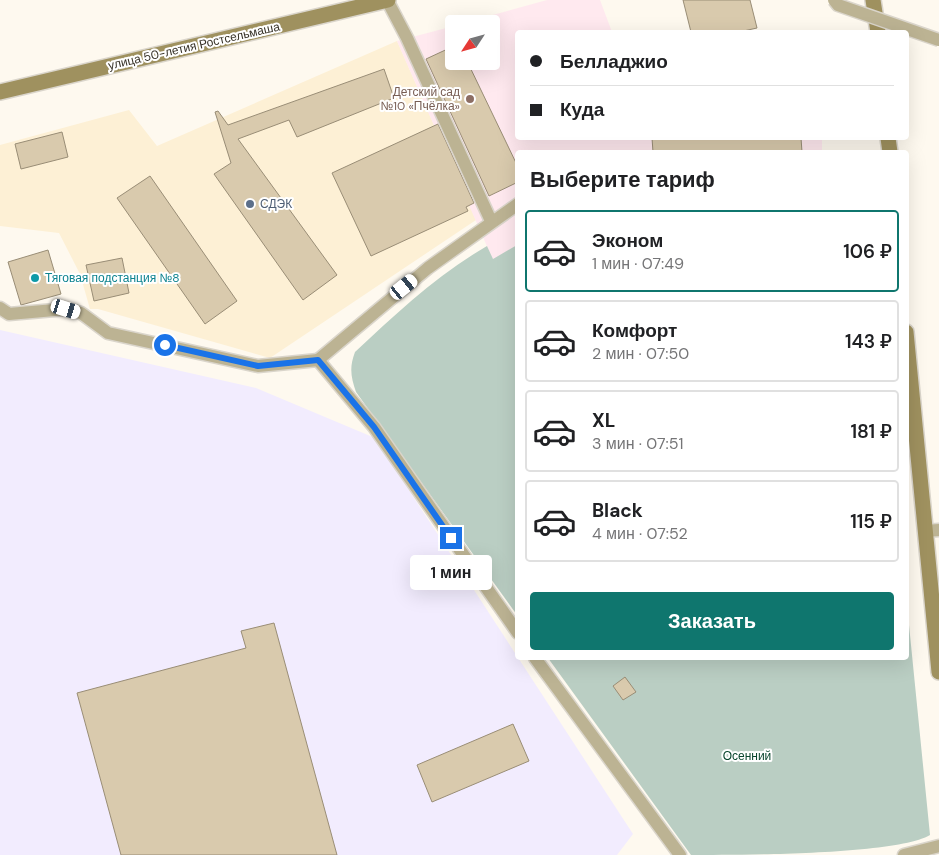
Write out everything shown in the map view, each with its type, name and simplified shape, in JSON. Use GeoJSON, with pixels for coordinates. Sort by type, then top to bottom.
{"type":"FeatureCollection","features":[{"type":"Feature","properties":{"kind":"main road","name":"улица 50-летия Ростсельмаша"},"geometry":{"type":"LineString","coordinates":[[0,92],[388,0]]}},
{"type":"Feature","properties":{"kind":"main road"},"geometry":{"type":"LineString","coordinates":[[876,4],[878,30]]}},
{"type":"Feature","properties":{"kind":"main road"},"geometry":{"type":"LineString","coordinates":[[909,355],[932,531],[939,672]]}},
{"type":"Feature","properties":{"kind":"lane"},"geometry":{"type":"LineString","coordinates":[[388,0],[408,38],[492,221]]}},
{"type":"Feature","properties":{"kind":"lane"},"geometry":{"type":"LineString","coordinates":[[834,0],[838,5],[939,40]]}},
{"type":"Feature","properties":{"kind":"lane"},"geometry":{"type":"LineString","coordinates":[[0,308],[9,314],[66,309],[80,313],[108,333],[258,366],[318,360],[428,268],[515,206]]}},
{"type":"Feature","properties":{"kind":"lane"},"geometry":{"type":"LineString","coordinates":[[318,360],[374,427],[515,629]]}},
{"type":"Feature","properties":{"kind":"lane"},"geometry":{"type":"LineString","coordinates":[[536,660],[680,855]]}},
{"type":"Feature","properties":{"kind":"lane"},"geometry":{"type":"LineString","coordinates":[[904,855],[939,846]]}},
{"type":"Feature","properties":{"kind":"shaded area","name":"Детский сад №10 «Пчёлка»"},"geometry":{"type":"Polygon","coordinates":[[[547,0],[600,0],[611,30],[515,30],[515,140],[822,140],[822,150],[515,150],[515,246],[493,260],[397,41],[445,28],[445,70],[500,70],[500,15],[493,15],[547,0]]]}},
{"type":"Feature","properties":{"kind":"shaded area"},"geometry":{"type":"Polygon","coordinates":[[[397,41],[476,220],[270,358],[98,309],[90,309],[80,274],[59,233],[0,226],[0,145],[129,110],[157,146],[397,41]]]}},
{"type":"Feature","properties":{"kind":"shaded area"},"geometry":{"type":"Polygon","coordinates":[[[0,330],[256,388],[375,438],[515,653],[515,660],[520,660],[633,834],[617,855],[0,855],[0,330]]]}},
{"type":"Feature","properties":{"kind":"green space"},"geometry":{"type":"Polygon","coordinates":[[[487,246],[493,259],[515,246],[515,612],[356,392],[351,368],[355,352],[434,282],[487,246]]]}},
{"type":"Feature","properties":{"kind":"green space","name":"Осенний"},"geometry":{"type":"Polygon","coordinates":[[[909,625],[930,835],[912,842],[853,850],[744,855],[691,855],[549,660],[909,660],[909,625]]]}},
{"type":"Feature","properties":{"kind":"building"},"geometry":{"type":"Polygon","coordinates":[[[683,0],[750,0],[757,28],[748,30],[690,30],[683,0]]]}},
{"type":"Feature","properties":{"kind":"building"},"geometry":{"type":"Polygon","coordinates":[[[445,50],[445,70],[471,70],[515,161],[515,183],[489,196],[426,59],[445,50]]]}},
{"type":"Feature","properties":{"kind":"building"},"geometry":{"type":"Polygon","coordinates":[[[384,69],[394,98],[297,137],[289,120],[238,139],[337,275],[303,300],[214,174],[231,163],[215,112],[218,111],[228,125],[384,69]]]}},
{"type":"Feature","properties":{"kind":"building"},"geometry":{"type":"Polygon","coordinates":[[[438,124],[474,203],[466,207],[468,211],[371,256],[332,173],[438,124]]]}},
{"type":"Feature","properties":{"kind":"building"},"geometry":{"type":"Polygon","coordinates":[[[62,132],[68,157],[21,169],[15,144],[62,132]]]}},
{"type":"Feature","properties":{"kind":"building"},"geometry":{"type":"Polygon","coordinates":[[[652,140],[801,140],[802,150],[653,150],[652,140]]]}},
{"type":"Feature","properties":{"kind":"building"},"geometry":{"type":"Polygon","coordinates":[[[150,176],[237,301],[205,324],[117,198],[150,176]]]}},
{"type":"Feature","properties":{"kind":"building","name":"Тяговая подстанция №8"},"geometry":{"type":"Polygon","coordinates":[[[48,250],[61,294],[21,305],[8,262],[48,250]]]}},
{"type":"Feature","properties":{"kind":"building"},"geometry":{"type":"Polygon","coordinates":[[[122,258],[129,293],[94,301],[86,265],[122,258]]]}},
{"type":"Feature","properties":{"kind":"building"},"geometry":{"type":"Polygon","coordinates":[[[274,623],[337,855],[121,855],[77,693],[246,648],[241,631],[274,623]]]}},
{"type":"Feature","properties":{"kind":"building"},"geometry":{"type":"Polygon","coordinates":[[[625,677],[636,692],[623,700],[613,686],[625,677]]]}},
{"type":"Feature","properties":{"kind":"building"},"geometry":{"type":"Polygon","coordinates":[[[513,724],[529,761],[432,802],[417,765],[513,724]]]}},
{"type":"Feature","properties":{"kind":"place","name":"Детский сад №10 «Пчёлка»"},"geometry":{"type":"Point","coordinates":[470,99]}},
{"type":"Feature","properties":{"kind":"place","name":"СДЭК"},"geometry":{"type":"Point","coordinates":[250,204]}},
{"type":"Feature","properties":{"kind":"place","name":"Тяговая подстанция №8"},"geometry":{"type":"Point","coordinates":[35,278]}},
{"type":"Feature","properties":{"kind":"route"},"geometry":{"type":"LineString","coordinates":[[165,345],[258,366],[318,360],[374,427],[451,538]]}}]}
